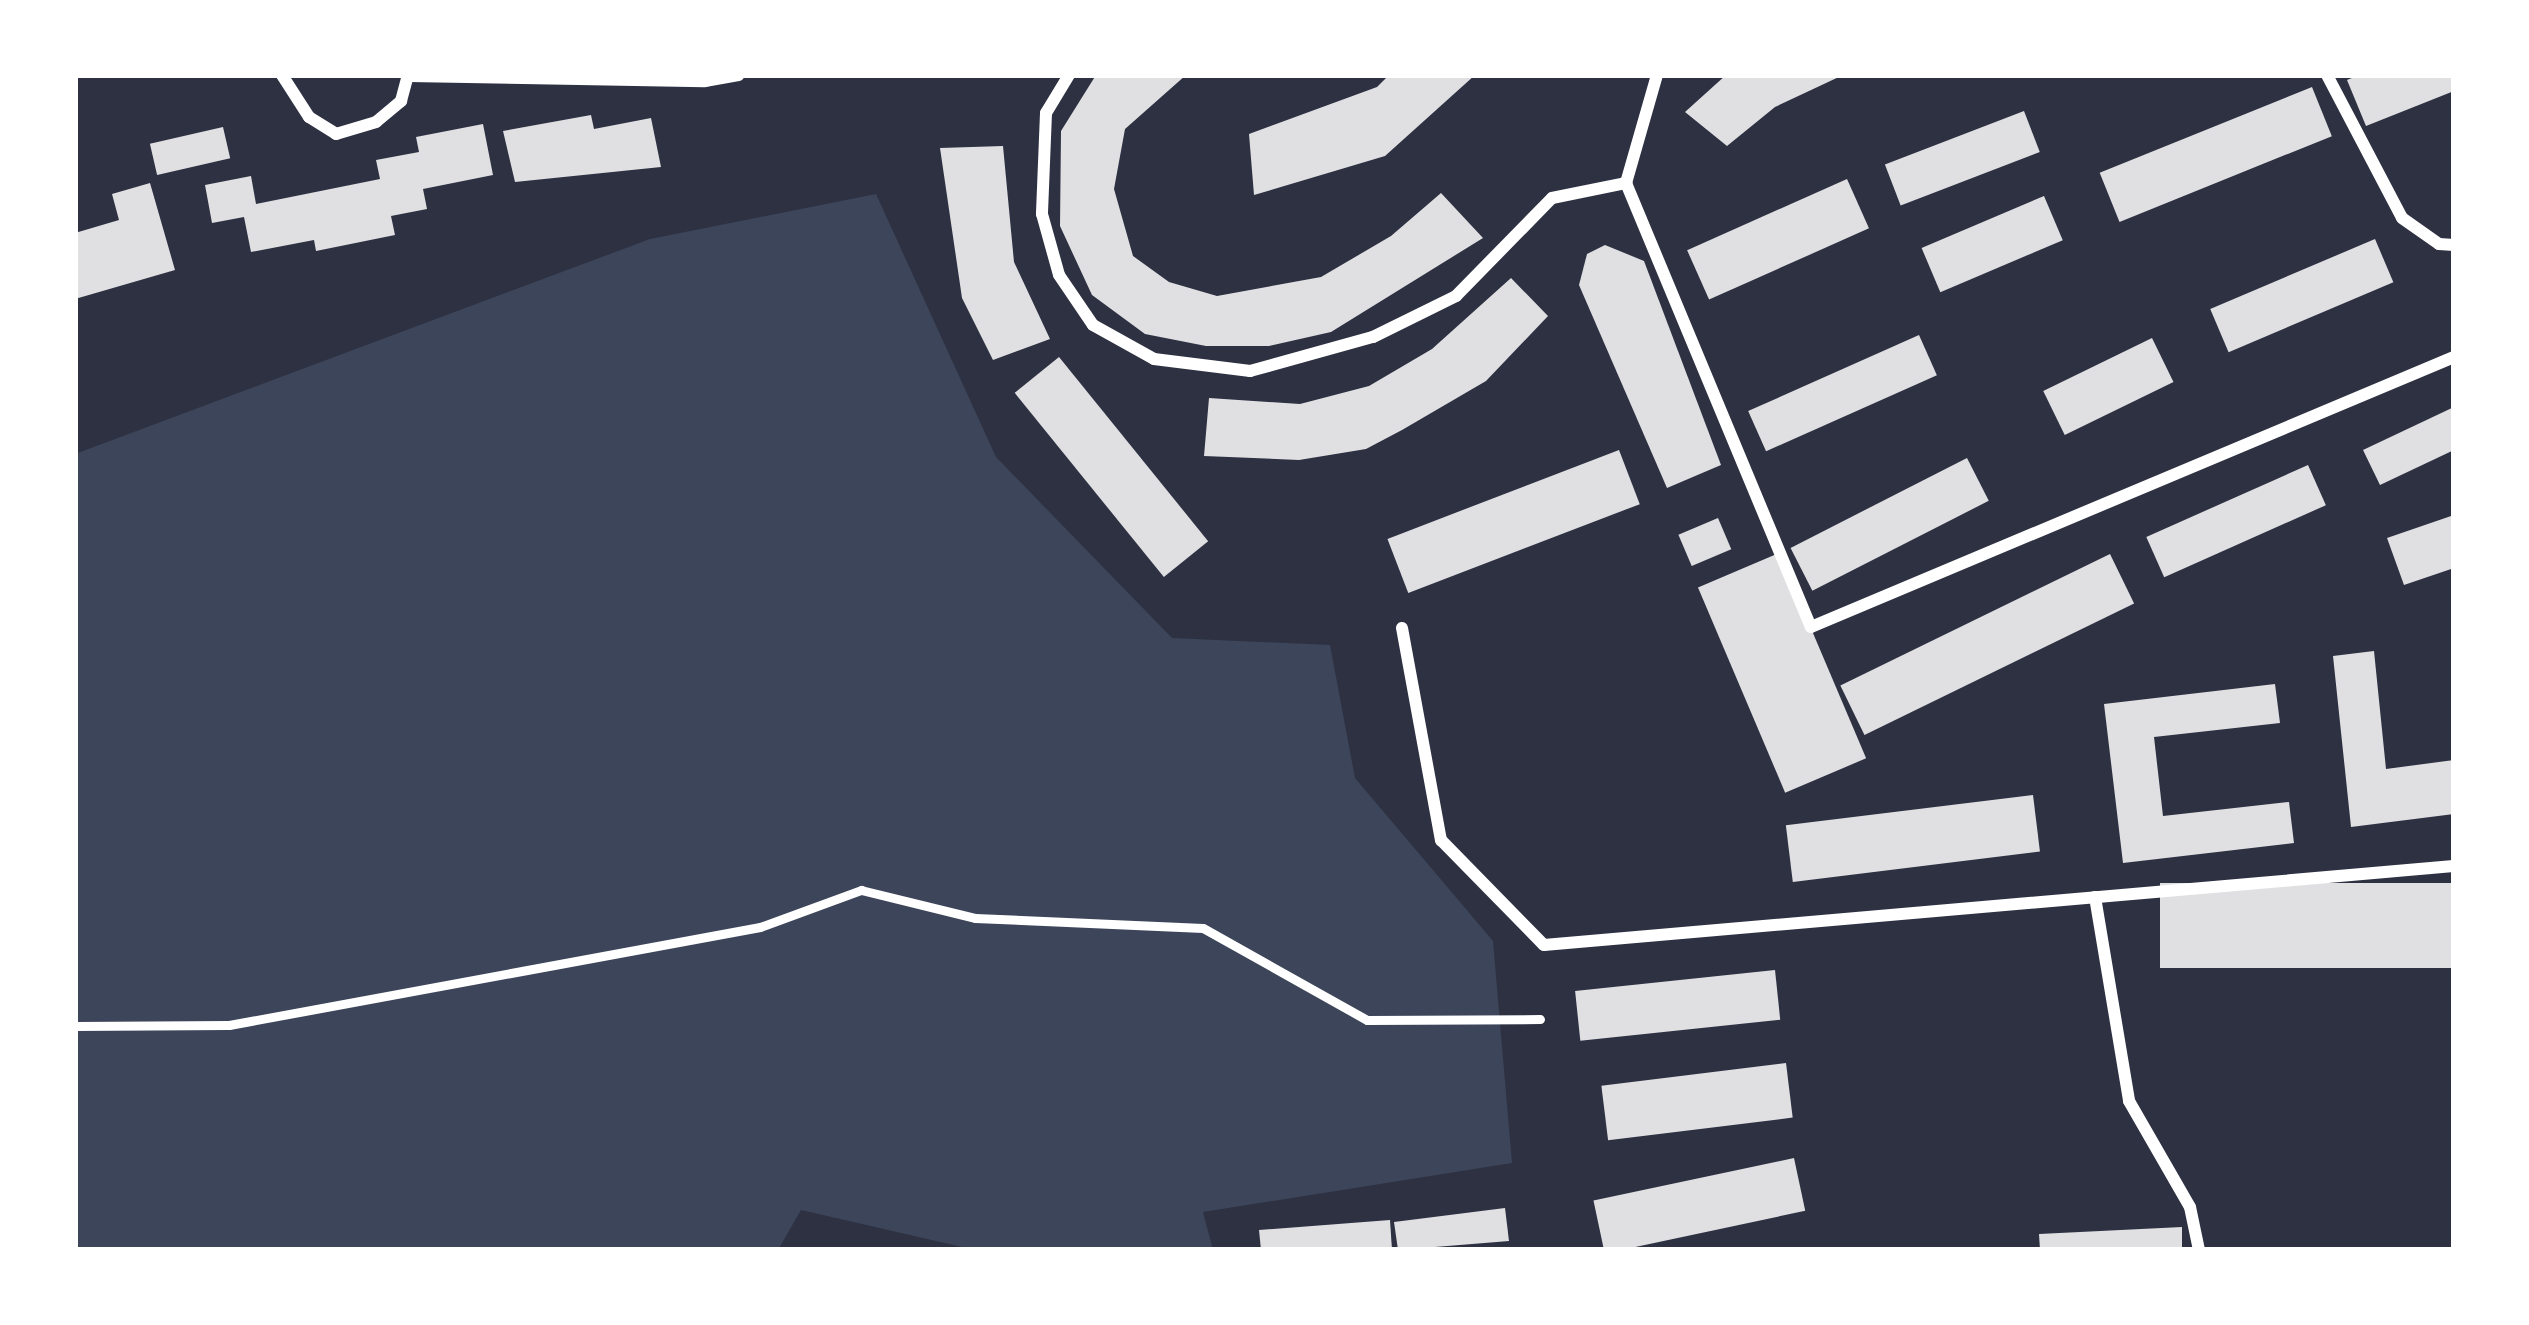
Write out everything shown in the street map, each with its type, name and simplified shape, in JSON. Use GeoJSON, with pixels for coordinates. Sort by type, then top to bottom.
{"type":"FeatureCollection","features":[{"type":"Feature","properties":{"kind":"street"},"geometry":{"type":"LineString","coordinates":[[282,75],[309,117],[335,134],[376,122],[401,101],[409,76],[705,81],[738,75]]}},
{"type":"Feature","properties":{"kind":"street"},"geometry":{"type":"LineString","coordinates":[[1070,75],[1046,113],[1042,214],[1059,275],[1093,326],[1154,359],[1250,371],[1373,337],[1456,296],[1552,198],[1627,183]]}},
{"type":"Feature","properties":{"kind":"street"},"geometry":{"type":"LineString","coordinates":[[1657,75],[1627,183],[1811,627],[2454,357]]}},
{"type":"Feature","properties":{"kind":"street"},"geometry":{"type":"LineString","coordinates":[[2327,75],[2402,218],[2454,245]]}},
{"type":"Feature","properties":{"kind":"street"},"geometry":{"type":"LineString","coordinates":[[1402,628],[1441,840],[1544,945],[2454,866]]}},
{"type":"Feature","properties":{"kind":"street"},"geometry":{"type":"LineString","coordinates":[[75,1026],[229,1025],[760,927],[860,890],[975,918],[1203,928],[1367,1020],[1540,1019]]}},
{"type":"Feature","properties":{"kind":"street"},"geometry":{"type":"LineString","coordinates":[[2095,897],[2129,1101],[2190,1208],[2199,1250]]}},
{"type":"Feature","properties":{"kind":"shaded area"},"geometry":{"type":"Polygon","coordinates":[[[876,194],[996,457],[1172,638],[1330,645],[1355,778],[1493,941],[1512,1163],[1203,1212],[1213,1250],[975,1250],[801,1210],[778,1250],[75,1250],[75,454],[650,239],[876,194]]]}},
{"type":"Feature","properties":{"kind":"building"},"geometry":{"type":"Polygon","coordinates":[[[1096,75],[1186,75],[1125,129],[1114,189],[1133,256],[1169,282],[1217,296],[1321,277],[1391,236],[1441,193],[1483,238],[1331,332],[1269,346],[1206,346],[1145,334],[1092,295],[1060,226],[1061,131],[1096,75]]]}},
{"type":"Feature","properties":{"kind":"building"},"geometry":{"type":"Polygon","coordinates":[[[1389,75],[1475,75],[1385,156],[1254,195],[1249,134],[1377,87],[1389,75]]]}},
{"type":"Feature","properties":{"kind":"building"},"geometry":{"type":"Polygon","coordinates":[[[1726,75],[1841,76],[1775,107],[1727,146],[1685,112],[1726,75]]]}},
{"type":"Feature","properties":{"kind":"building"},"geometry":{"type":"Polygon","coordinates":[[[2359,75],[2454,75],[2454,91],[2366,126],[2347,80],[2359,75]]]}},
{"type":"Feature","properties":{"kind":"building"},"geometry":{"type":"Polygon","coordinates":[[[2312,87],[2332,136],[2120,222],[2100,173],[2312,87]]]}},
{"type":"Feature","properties":{"kind":"building"},"geometry":{"type":"Polygon","coordinates":[[[2024,111],[2040,152],[1901,205],[1885,164],[2024,111]]]}},
{"type":"Feature","properties":{"kind":"building"},"geometry":{"type":"Polygon","coordinates":[[[591,115],[594,129],[651,118],[661,167],[515,182],[503,131],[591,115]]]}},
{"type":"Feature","properties":{"kind":"building"},"geometry":{"type":"Polygon","coordinates":[[[483,124],[493,175],[423,189],[427,209],[391,216],[395,235],[316,251],[314,240],[251,252],[244,217],[212,223],[205,185],[251,176],[256,204],[380,179],[376,160],[419,152],[416,137],[483,124]]]}},
{"type":"Feature","properties":{"kind":"building"},"geometry":{"type":"Polygon","coordinates":[[[223,127],[230,158],[157,175],[150,144],[223,127]]]}},
{"type":"Feature","properties":{"kind":"building"},"geometry":{"type":"Polygon","coordinates":[[[1003,146],[1014,262],[1050,339],[993,360],[962,298],[940,148],[1003,146]]]}},
{"type":"Feature","properties":{"kind":"building"},"geometry":{"type":"Polygon","coordinates":[[[1847,179],[1869,228],[1709,300],[1687,250],[1847,179]]]}},
{"type":"Feature","properties":{"kind":"building"},"geometry":{"type":"Polygon","coordinates":[[[150,183],[175,270],[75,299],[75,233],[119,220],[112,194],[150,183]]]}},
{"type":"Feature","properties":{"kind":"building"},"geometry":{"type":"Polygon","coordinates":[[[2044,196],[2063,240],[1940,292],[1922,248],[2044,196]]]}},
{"type":"Feature","properties":{"kind":"building"},"geometry":{"type":"Polygon","coordinates":[[[2375,239],[2393,282],[2229,352],[2210,309],[2375,239]]]}},
{"type":"Feature","properties":{"kind":"building"},"geometry":{"type":"Polygon","coordinates":[[[1605,245],[1644,261],[1721,465],[1667,488],[1579,285],[1587,254],[1605,245]]]}},
{"type":"Feature","properties":{"kind":"building"},"geometry":{"type":"Polygon","coordinates":[[[1511,278],[1548,316],[1486,381],[1402,430],[1366,449],[1299,460],[1204,456],[1209,398],[1300,404],[1369,386],[1432,349],[1511,278]]]}},
{"type":"Feature","properties":{"kind":"building"},"geometry":{"type":"Polygon","coordinates":[[[1919,335],[1937,375],[1766,451],[1748,411],[1919,335]]]}},
{"type":"Feature","properties":{"kind":"building"},"geometry":{"type":"Polygon","coordinates":[[[2152,338],[2173,382],[2065,435],[2043,391],[2152,338]]]}},
{"type":"Feature","properties":{"kind":"building"},"geometry":{"type":"Polygon","coordinates":[[[1059,357],[1208,541],[1164,577],[1015,393],[1059,357]]]}},
{"type":"Feature","properties":{"kind":"building"},"geometry":{"type":"Polygon","coordinates":[[[2454,407],[2454,450],[2380,485],[2363,450],[2454,407]]]}},
{"type":"Feature","properties":{"kind":"building"},"geometry":{"type":"Polygon","coordinates":[[[1619,450],[1640,504],[1408,593],[1387,539],[1619,450]]]}},
{"type":"Feature","properties":{"kind":"building"},"geometry":{"type":"Polygon","coordinates":[[[1967,458],[1989,501],[1812,591],[1791,548],[1967,458]]]}},
{"type":"Feature","properties":{"kind":"building"},"geometry":{"type":"Polygon","coordinates":[[[2308,465],[2326,505],[2164,577],[2146,537],[2308,465]]]}},
{"type":"Feature","properties":{"kind":"building"},"geometry":{"type":"Polygon","coordinates":[[[2454,515],[2454,568],[2404,585],[2387,538],[2454,515]]]}},
{"type":"Feature","properties":{"kind":"building"},"geometry":{"type":"Polygon","coordinates":[[[1718,518],[1731,549],[1692,566],[1678,535],[1718,518]]]}},
{"type":"Feature","properties":{"kind":"building"},"geometry":{"type":"Polygon","coordinates":[[[1779,553],[1866,758],[1785,793],[1698,587],[1779,553]]]}},
{"type":"Feature","properties":{"kind":"building"},"geometry":{"type":"Polygon","coordinates":[[[2110,554],[2134,603],[1864,735],[1840,686],[2110,554]]]}},
{"type":"Feature","properties":{"kind":"building"},"geometry":{"type":"Polygon","coordinates":[[[2374,651],[2386,769],[2454,760],[2454,814],[2351,827],[2333,656],[2374,651]]]}},
{"type":"Feature","properties":{"kind":"building"},"geometry":{"type":"Polygon","coordinates":[[[2275,684],[2280,723],[2154,737],[2163,816],[2289,802],[2294,843],[2123,863],[2104,704],[2275,684]]]}},
{"type":"Feature","properties":{"kind":"building"},"geometry":{"type":"Polygon","coordinates":[[[2033,795],[2040,852],[1793,882],[1786,825],[2033,795]]]}},
{"type":"Feature","properties":{"kind":"building"},"geometry":{"type":"Polygon","coordinates":[[[2160,883],[2454,883],[2454,968],[2160,968],[2160,883]]]}},
{"type":"Feature","properties":{"kind":"building"},"geometry":{"type":"Polygon","coordinates":[[[1775,970],[1780,1020],[1580,1041],[1575,991],[1775,970]]]}},
{"type":"Feature","properties":{"kind":"building"},"geometry":{"type":"Polygon","coordinates":[[[1786,1063],[1793,1118],[1608,1140],[1601,1086],[1786,1063]]]}},
{"type":"Feature","properties":{"kind":"building"},"geometry":{"type":"Polygon","coordinates":[[[1794,1158],[1805,1211],[1604,1250],[1593,1201],[1794,1158]]]}},
{"type":"Feature","properties":{"kind":"building"},"geometry":{"type":"Polygon","coordinates":[[[1505,1208],[1509,1241],[1398,1250],[1394,1222],[1505,1208]]]}},
{"type":"Feature","properties":{"kind":"building"},"geometry":{"type":"Polygon","coordinates":[[[1390,1220],[1392,1250],[1261,1250],[1259,1230],[1390,1220]]]}},
{"type":"Feature","properties":{"kind":"building"},"geometry":{"type":"Polygon","coordinates":[[[2182,1227],[2182,1250],[2040,1250],[2039,1234],[2182,1227]]]}}]}
